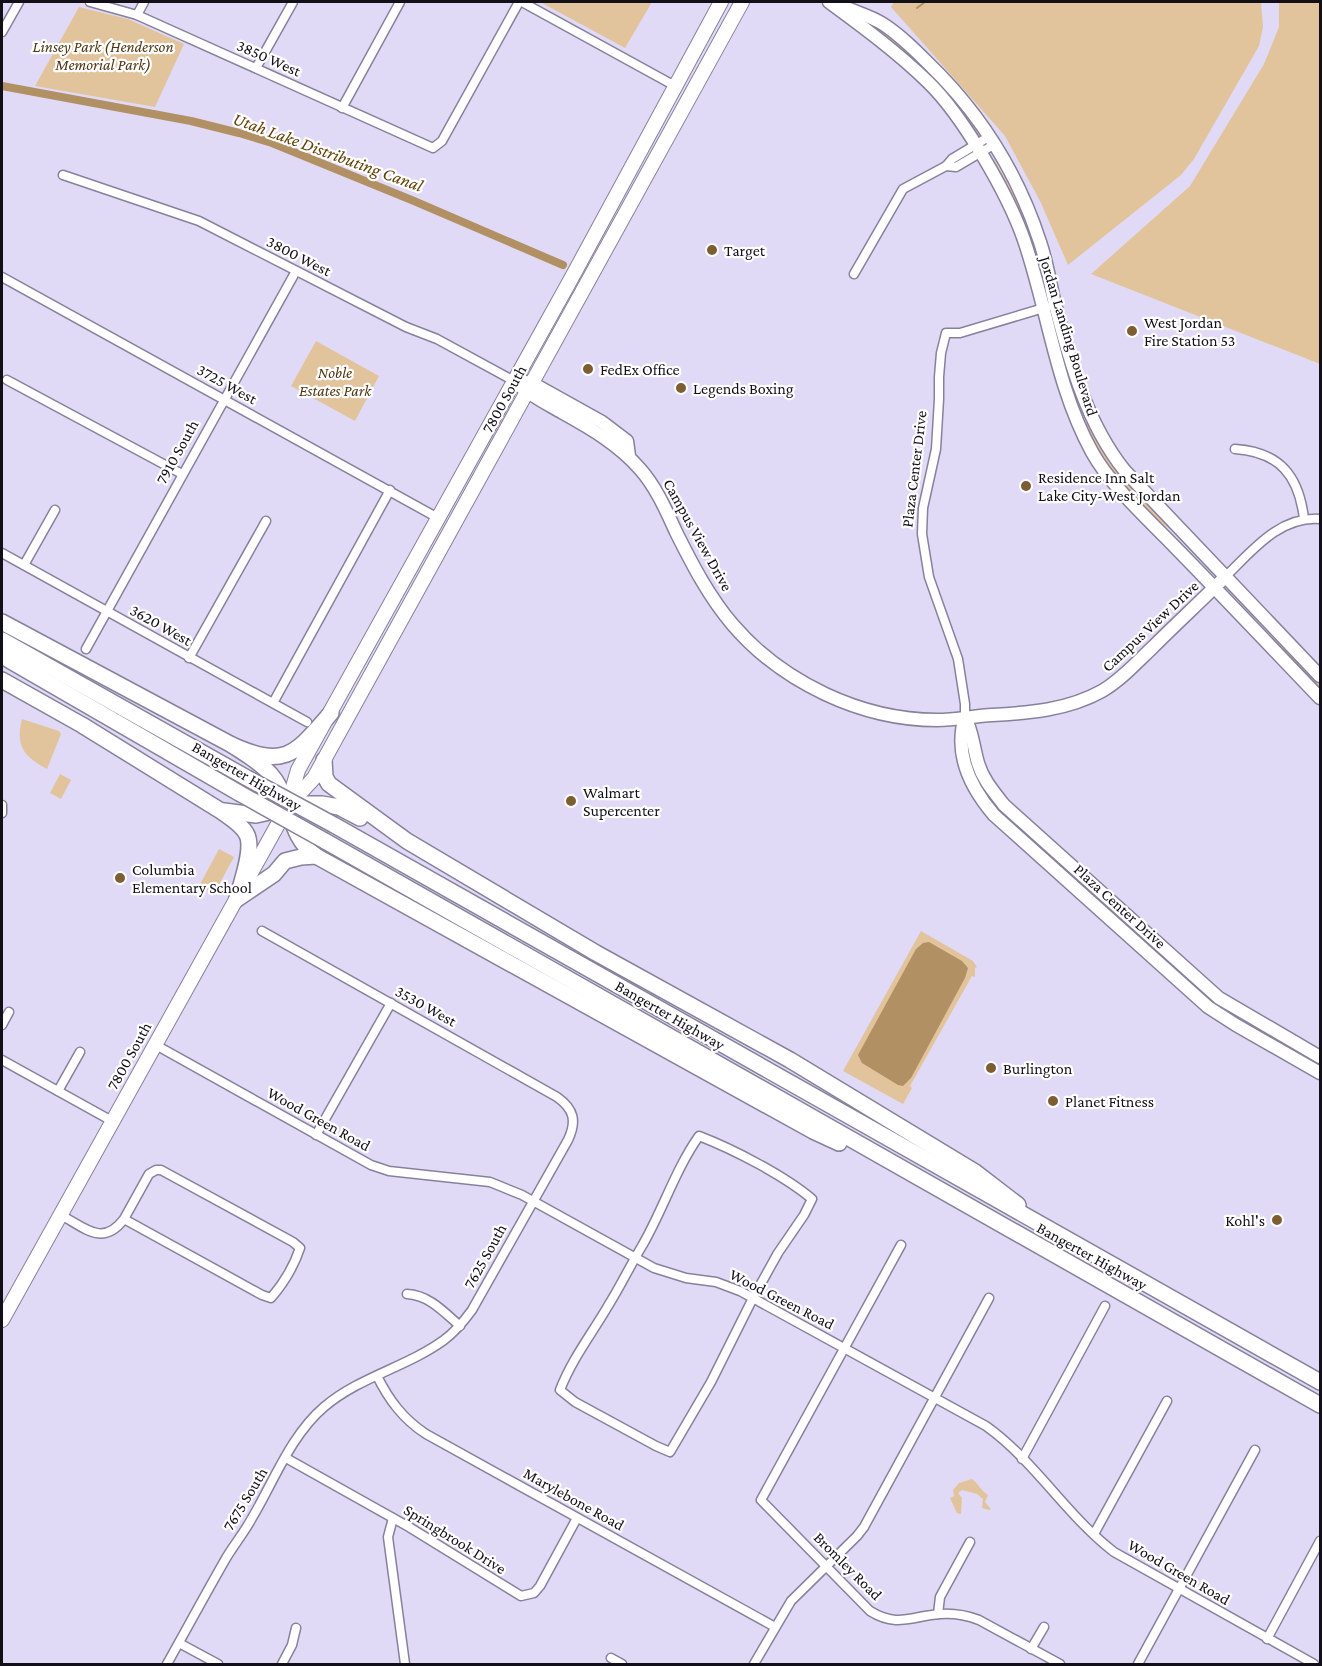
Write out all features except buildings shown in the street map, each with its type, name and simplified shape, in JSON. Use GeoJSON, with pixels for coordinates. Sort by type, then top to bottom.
{"type":"FeatureCollection","features":[{"type":"Feature","properties":{"kind":"highway"},"geometry":{"type":"LineString","coordinates":[[2,622],[232,745],[254,754],[274,758],[301,748],[330,713]]}},
{"type":"Feature","properties":{"kind":"highway","name":"Bangerter Highway"},"geometry":{"type":"LineString","coordinates":[[2,640],[469,900],[1320,1382]]}},
{"type":"Feature","properties":{"kind":"highway","name":"Bangerter Highway"},"geometry":{"type":"LineString","coordinates":[[2,656],[239,793],[1320,1405]]}},
{"type":"Feature","properties":{"kind":"highway"},"geometry":{"type":"LineString","coordinates":[[2,680],[82,725],[221,811],[243,829],[251,844],[237,899]]}},
{"type":"Feature","properties":{"kind":"highway"},"geometry":{"type":"LineString","coordinates":[[232,745],[268,771],[277,782],[298,838],[315,856],[813,1131],[923,1181]]}},
{"type":"Feature","properties":{"kind":"highway"},"geometry":{"type":"LineString","coordinates":[[324,760],[325,777],[329,784],[407,841]]}},
{"type":"Feature","properties":{"kind":"highway"},"geometry":{"type":"LineString","coordinates":[[221,811],[256,815],[306,804],[331,805],[346,810],[407,841],[513,905],[790,1060],[879,1113],[975,1172],[1003,1192],[1042,1226]]}},
{"type":"Feature","properties":{"kind":"highway"},"geometry":{"type":"LineString","coordinates":[[237,899],[273,874],[285,861],[315,856]]}},
{"type":"Feature","properties":{"kind":"highway"},"geometry":{"type":"LineString","coordinates":[[1262,1349],[1320,1373]]}},
{"type":"Feature","properties":{"kind":"main road","name":"7800 South"},"geometry":{"type":"LineString","coordinates":[[2,1320],[287,808],[298,770],[721,2]]}},
{"type":"Feature","properties":{"kind":"main road","name":"7800 South"},"geometry":{"type":"LineString","coordinates":[[287,808],[314,778],[742,2]]}},
{"type":"Feature","properties":{"kind":"main road"},"geometry":{"type":"LineString","coordinates":[[590,275],[588,268],[590,256],[608,225],[609,218],[605,215]]}},
{"type":"Feature","properties":{"kind":"street"},"geometry":{"type":"LineString","coordinates":[[2,32],[19,2]]}},
{"type":"Feature","properties":{"kind":"street","name":"3850 West"},"geometry":{"type":"LineString","coordinates":[[90,2],[137,15],[433,148],[442,141],[521,2]]}},
{"type":"Feature","properties":{"kind":"street"},"geometry":{"type":"LineString","coordinates":[[137,15],[144,2]]}},
{"type":"Feature","properties":{"kind":"street"},"geometry":{"type":"LineString","coordinates":[[256,68],[293,2]]}},
{"type":"Feature","properties":{"kind":"street"},"geometry":{"type":"LineString","coordinates":[[342,108],[400,2]]}},
{"type":"Feature","properties":{"kind":"street"},"geometry":{"type":"LineString","coordinates":[[521,2],[675,86]]}},
{"type":"Feature","properties":{"kind":"street","name":"Jordan Landing Boulevard"},"geometry":{"type":"LineString","coordinates":[[831,2],[882,23],[908,43],[972,110],[1017,185],[1041,243],[1049,306],[1074,414],[1094,455],[1106,473],[1143,514],[1320,698]]}},
{"type":"Feature","properties":{"kind":"street","name":"Jordan Landing Boulevard"},"geometry":{"type":"LineString","coordinates":[[831,2],[899,56],[929,84],[978,149],[1013,212],[1095,426],[1108,449],[1125,471],[1320,676]]}},
{"type":"Feature","properties":{"kind":"street"},"geometry":{"type":"LineString","coordinates":[[854,274],[900,192],[916,180],[946,166],[952,159],[978,149],[992,140]]}},
{"type":"Feature","properties":{"kind":"street","name":"3800 West"},"geometry":{"type":"LineString","coordinates":[[63,176],[199,221],[406,327],[437,339],[514,381]]}},
{"type":"Feature","properties":{"kind":"street","name":"7910 South"},"geometry":{"type":"LineString","coordinates":[[86,649],[296,271]]}},
{"type":"Feature","properties":{"kind":"street","name":"3725 West"},"geometry":{"type":"LineString","coordinates":[[2,277],[438,518]]}},
{"type":"Feature","properties":{"kind":"street","name":"Plaza Center Drive"},"geometry":{"type":"LineString","coordinates":[[1049,306],[960,333],[946,333],[941,353],[936,449],[923,508],[922,534],[931,586],[958,659],[965,704],[965,717],[960,732],[965,766],[977,793],[994,815],[1208,1007],[1320,1073]]}},
{"type":"Feature","properties":{"kind":"street"},"geometry":{"type":"LineString","coordinates":[[7,380],[182,474]]}},
{"type":"Feature","properties":{"kind":"street","name":"Campus View Drive"},"geometry":{"type":"LineString","coordinates":[[514,381],[529,388],[591,428],[628,456],[643,471],[698,575],[744,637],[766,656],[816,689],[858,706],[895,716],[939,720],[1032,713],[1083,700],[1104,690],[1128,671],[1276,530],[1288,523],[1304,519],[1320,519]]}},
{"type":"Feature","properties":{"kind":"street"},"geometry":{"type":"LineString","coordinates":[[1235,448],[1255,450],[1283,467],[1298,490],[1304,519]]}},
{"type":"Feature","properties":{"kind":"street"},"geometry":{"type":"LineString","coordinates":[[273,703],[390,490]]}},
{"type":"Feature","properties":{"kind":"street"},"geometry":{"type":"LineString","coordinates":[[24,565],[55,510]]}},
{"type":"Feature","properties":{"kind":"street"},"geometry":{"type":"LineString","coordinates":[[189,658],[266,521]]}},
{"type":"Feature","properties":{"kind":"street","name":"3620 West"},"geometry":{"type":"LineString","coordinates":[[2,553],[308,722]]}},
{"type":"Feature","properties":{"kind":"street","name":"Plaza Center Drive"},"geometry":{"type":"LineString","coordinates":[[965,717],[972,731],[979,766],[987,783],[1004,805],[1219,998],[1320,1057]]}},
{"type":"Feature","properties":{"kind":"street"},"geometry":{"type":"LineString","coordinates":[[2,805],[2,813]]}},
{"type":"Feature","properties":{"kind":"street","name":"3530 West"},"geometry":{"type":"LineString","coordinates":[[262,932],[557,1097],[567,1103],[572,1111]]}},
{"type":"Feature","properties":{"kind":"street"},"geometry":{"type":"LineString","coordinates":[[316,1135],[391,1003]]}},
{"type":"Feature","properties":{"kind":"street"},"geometry":{"type":"LineString","coordinates":[[2,1025],[9,1012]]}},
{"type":"Feature","properties":{"kind":"street","name":"Wood Green Road"},"geometry":{"type":"LineString","coordinates":[[154,1044],[371,1165],[410,1174],[463,1178],[506,1187],[635,1258],[667,1273],[728,1285],[753,1298],[986,1426],[1005,1440],[1105,1546],[1125,1560],[1314,1665]]}},
{"type":"Feature","properties":{"kind":"street"},"geometry":{"type":"LineString","coordinates":[[58,1091],[80,1052]]}},
{"type":"Feature","properties":{"kind":"street"},"geometry":{"type":"LineString","coordinates":[[2,1060],[112,1121]]}},
{"type":"Feature","properties":{"kind":"street","name":"7625 South"},"geometry":{"type":"LineString","coordinates":[[377,1376],[423,1354],[445,1340],[472,1310],[572,1131],[574,1120],[572,1111]]}},
{"type":"Feature","properties":{"kind":"street"},"geometry":{"type":"LineString","coordinates":[[699,1136],[716,1142],[798,1187],[812,1199],[753,1298],[711,1382],[670,1452],[575,1402],[560,1390],[575,1357],[608,1307],[657,1218],[679,1169],[699,1136]]}},
{"type":"Feature","properties":{"kind":"street"},"geometry":{"type":"LineString","coordinates":[[61,1215],[99,1234],[112,1231],[124,1219],[147,1178],[153,1172],[160,1170],[293,1242],[300,1248],[278,1291],[271,1298],[124,1219]]}},
{"type":"Feature","properties":{"kind":"street"},"geometry":{"type":"LineString","coordinates":[[844,1349],[901,1245]]}},
{"type":"Feature","properties":{"kind":"street"},"geometry":{"type":"LineString","coordinates":[[407,1294],[428,1299],[460,1326]]}},
{"type":"Feature","properties":{"kind":"street"},"geometry":{"type":"LineString","coordinates":[[754,1665],[791,1601],[848,1546],[864,1527],[989,1298]]}},
{"type":"Feature","properties":{"kind":"street"},"geometry":{"type":"LineString","coordinates":[[1022,1459],[1105,1306]]}},
{"type":"Feature","properties":{"kind":"street","name":"Bromley Road"},"geometry":{"type":"LineString","coordinates":[[844,1349],[761,1500],[870,1611],[878,1616],[893,1621],[954,1613],[979,1620],[1060,1665]]}},
{"type":"Feature","properties":{"kind":"street","name":"7675 South"},"geometry":{"type":"LineString","coordinates":[[167,1665],[226,1558],[251,1521],[296,1440],[322,1408],[339,1395],[377,1376]]}},
{"type":"Feature","properties":{"kind":"street","name":"Marylebone Road"},"geometry":{"type":"LineString","coordinates":[[377,1376],[391,1402],[414,1426],[775,1628]]}},
{"type":"Feature","properties":{"kind":"street"},"geometry":{"type":"LineString","coordinates":[[1094,1534],[1167,1401]]}},
{"type":"Feature","properties":{"kind":"street"},"geometry":{"type":"LineString","coordinates":[[1138,1665],[1255,1450]]}},
{"type":"Feature","properties":{"kind":"street","name":"Springbrook Drive"},"geometry":{"type":"LineString","coordinates":[[286,1458],[393,1518],[521,1596],[534,1593],[540,1586],[577,1518]]}},
{"type":"Feature","properties":{"kind":"street"},"geometry":{"type":"LineString","coordinates":[[393,1518],[388,1537],[405,1665]]}},
{"type":"Feature","properties":{"kind":"street"},"geometry":{"type":"LineString","coordinates":[[1267,1639],[1320,1541]]}},
{"type":"Feature","properties":{"kind":"street"},"geometry":{"type":"LineString","coordinates":[[938,1614],[940,1597],[970,1542]]}},
{"type":"Feature","properties":{"kind":"street"},"geometry":{"type":"LineString","coordinates":[[1031,1649],[1044,1627]]}},
{"type":"Feature","properties":{"kind":"street"},"geometry":{"type":"LineString","coordinates":[[282,1665],[292,1645],[296,1628]]}},
{"type":"Feature","properties":{"kind":"street"},"geometry":{"type":"LineString","coordinates":[[179,1643],[218,1665]]}},
{"type":"Feature","properties":{"kind":"street"},"geometry":{"type":"LineString","coordinates":[[611,1658],[622,1665]]}},
{"type":"Feature","properties":{"kind":"green space"},"geometry":{"type":"Polygon","coordinates":[[[540,2],[652,2],[625,48],[540,2]]]}},
{"type":"Feature","properties":{"kind":"green space"},"geometry":{"type":"Polygon","coordinates":[[[894,2],[1261,2],[1263,27],[1259,46],[1194,159],[1181,175],[1068,265],[1040,201],[1005,136],[891,7],[894,2]]]}},
{"type":"Feature","properties":{"kind":"green space"},"geometry":{"type":"Polygon","coordinates":[[[1279,2],[1320,2],[1320,364],[1091,274],[1190,186],[1264,64],[1279,27],[1279,2]]]}},
{"type":"Feature","properties":{"kind":"green space","name":"Linsey Park (Henderson Memorial Park)"},"geometry":{"type":"Polygon","coordinates":[[[79,7],[128,19],[184,44],[155,107],[35,86],[79,7]]]}},
{"type":"Feature","properties":{"kind":"green space"},"geometry":{"type":"Polygon","coordinates":[[[860,19],[896,41],[925,66],[978,126],[981,137],[978,137],[965,118],[860,19]]]}},
{"type":"Feature","properties":{"kind":"green space"},"geometry":{"type":"Polygon","coordinates":[[[994,159],[1027,218],[1046,287],[1032,238],[994,159]]]}},
{"type":"Feature","properties":{"kind":"green space","name":"Noble Estates Park"},"geometry":{"type":"Polygon","coordinates":[[[316,341],[379,376],[355,421],[291,386],[316,341]]]}},
{"type":"Feature","properties":{"kind":"green space"},"geometry":{"type":"Polygon","coordinates":[[[1088,423],[1117,469],[1211,568],[1209,569],[1173,531],[1160,522],[1122,485],[1105,465],[1083,424],[1088,423]]]}},
{"type":"Feature","properties":{"kind":"green space"},"geometry":{"type":"Polygon","coordinates":[[[1231,595],[1320,683],[1320,692],[1229,597],[1231,595]]]}},
{"type":"Feature","properties":{"kind":"green space"},"geometry":{"type":"Polygon","coordinates":[[[22,719],[59,731],[61,734],[47,769],[32,760],[23,750],[20,737],[22,719]]]}},
{"type":"Feature","properties":{"kind":"green space"},"geometry":{"type":"Polygon","coordinates":[[[60,774],[71,780],[61,799],[50,793],[60,774]]]}},
{"type":"Feature","properties":{"kind":"green space"},"geometry":{"type":"Polygon","coordinates":[[[219,849],[234,857],[214,894],[199,886],[219,849]]]}},
{"type":"Feature","properties":{"kind":"green space"},"geometry":{"type":"Polygon","coordinates":[[[921,931],[973,961],[977,967],[975,977],[972,976],[910,1086],[912,1088],[903,1104],[843,1071],[921,931]]]}},
{"type":"Feature","properties":{"kind":"green space"},"geometry":{"type":"Polygon","coordinates":[[[972,1479],[988,1495],[985,1502],[991,1509],[982,1508],[983,1499],[977,1494],[962,1490],[958,1493],[962,1498],[961,1514],[957,1513],[950,1498],[954,1496],[953,1490],[959,1483],[972,1479]]]}},
{"type":"Feature","properties":{"kind":"shaded area"},"geometry":{"type":"Polygon","coordinates":[[[929,942],[962,961],[968,968],[965,978],[911,1078],[903,1086],[862,1063],[858,1055],[916,949],[923,943],[929,942]]]}},
{"type":"Feature","properties":{"kind":"waterway"},"geometry":{"type":"LineString","coordinates":[[917,8],[925,2]]}},
{"type":"Feature","properties":{"kind":"waterway","name":"Utah Lake Distributing Canal"},"geometry":{"type":"LineString","coordinates":[[2,86],[191,121],[272,143],[563,265]]}},
{"type":"Feature","properties":{"kind":"place","name":"Target"},"geometry":{"type":"Point","coordinates":[712,250]}},
{"type":"Feature","properties":{"kind":"place","name":"West Jordan Fire Station 53"},"geometry":{"type":"Point","coordinates":[1132,331]}},
{"type":"Feature","properties":{"kind":"place","name":"FedEx Office"},"geometry":{"type":"Point","coordinates":[588,369]}},
{"type":"Feature","properties":{"kind":"place","name":"Legends Boxing"},"geometry":{"type":"Point","coordinates":[681,388]}},
{"type":"Feature","properties":{"kind":"place","name":"Residence Inn Salt Lake City-West Jordan"},"geometry":{"type":"Point","coordinates":[1026,486]}},
{"type":"Feature","properties":{"kind":"place","name":"Walmart Supercenter"},"geometry":{"type":"Point","coordinates":[571,801]}},
{"type":"Feature","properties":{"kind":"place","name":"Columbia Elementary School"},"geometry":{"type":"Point","coordinates":[120,878]}},
{"type":"Feature","properties":{"kind":"place","name":"Burlington"},"geometry":{"type":"Point","coordinates":[991,1068]}},
{"type":"Feature","properties":{"kind":"place","name":"Planet Fitness"},"geometry":{"type":"Point","coordinates":[1053,1101]}},
{"type":"Feature","properties":{"kind":"place","name":"Kohl's"},"geometry":{"type":"Point","coordinates":[1277,1220]}}]}
